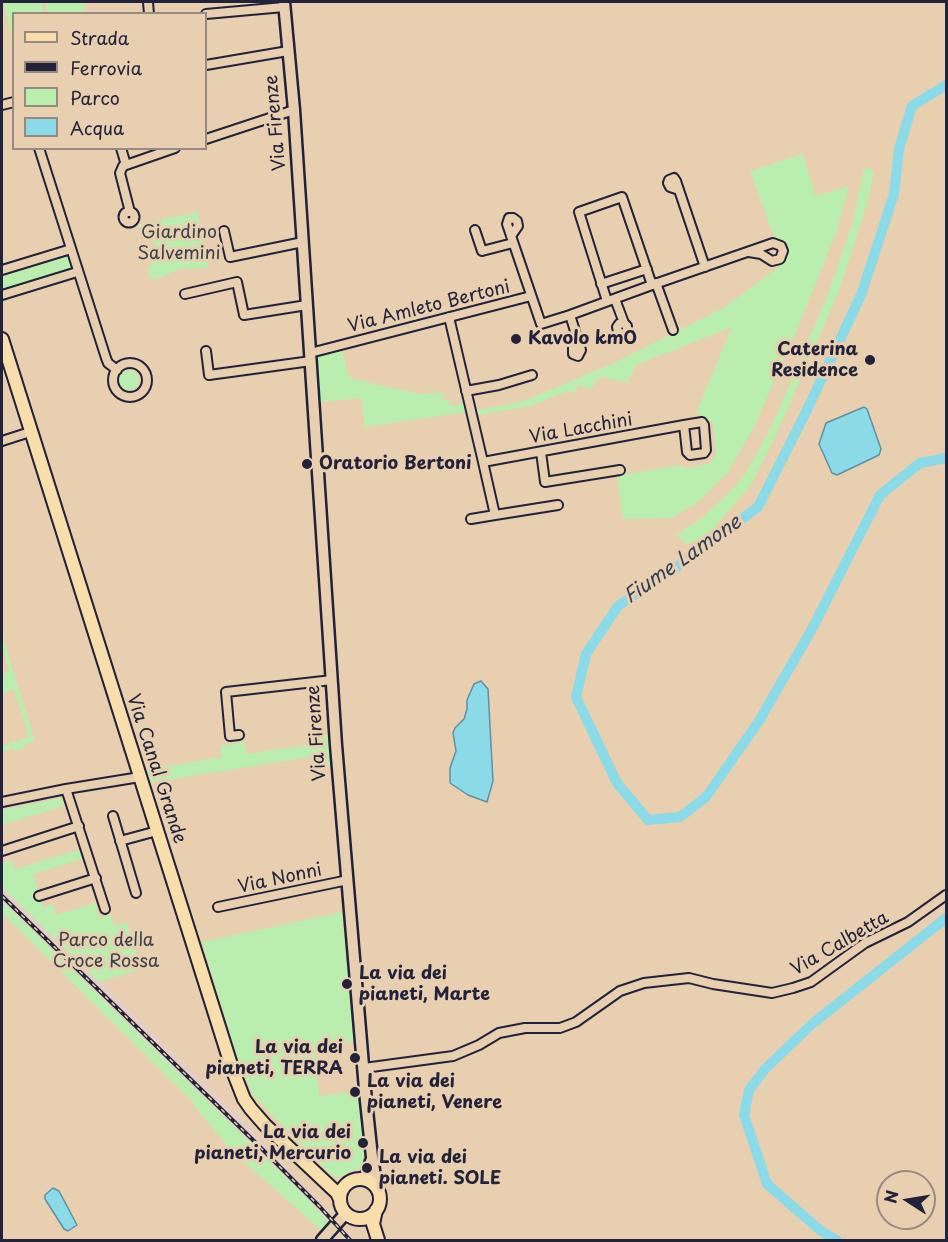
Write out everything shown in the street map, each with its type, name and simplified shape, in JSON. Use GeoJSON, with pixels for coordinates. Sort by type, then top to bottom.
{"type":"FeatureCollection","features":[{"type":"Feature","properties":{"kind":"main road","name":"Via Canal Grande"},"geometry":{"type":"LineString","coordinates":[[2,339],[6,370],[30,432],[232,1071],[244,1098],[266,1125],[337,1192],[340,1199]]}},
{"type":"Feature","properties":{"kind":"main road"},"geometry":{"type":"LineString","coordinates":[[325,1181],[339,1186],[355,1179],[363,1179],[377,1189],[380,1199],[374,1224],[377,1240]]}},
{"type":"Feature","properties":{"kind":"main road"},"geometry":{"type":"LineString","coordinates":[[348,1183],[342,1190],[340,1199],[346,1213],[358,1219],[377,1240]]}},
{"type":"Feature","properties":{"kind":"main road"},"geometry":{"type":"LineString","coordinates":[[358,1219],[367,1217],[376,1210]]}},
{"type":"Feature","properties":{"kind":"street"},"geometry":{"type":"LineString","coordinates":[[207,14],[259,5],[284,4]]}},
{"type":"Feature","properties":{"kind":"street","name":"Via Firenze"},"geometry":{"type":"LineString","coordinates":[[284,4],[294,110],[332,680],[364,1068],[377,1189]]}},
{"type":"Feature","properties":{"kind":"street"},"geometry":{"type":"LineString","coordinates":[[207,65],[288,51]]}},
{"type":"Feature","properties":{"kind":"street"},"geometry":{"type":"LineString","coordinates":[[207,138],[294,110]]}},
{"type":"Feature","properties":{"kind":"street"},"geometry":{"type":"LineString","coordinates":[[40,150],[106,358],[117,370]]}},
{"type":"Feature","properties":{"kind":"street"},"geometry":{"type":"LineString","coordinates":[[122,150],[126,165]]}},
{"type":"Feature","properties":{"kind":"street"},"geometry":{"type":"LineString","coordinates":[[130,212],[120,172],[123,166],[169,150]]}},
{"type":"Feature","properties":{"kind":"street"},"geometry":{"type":"LineString","coordinates":[[679,190],[705,267]]}},
{"type":"Feature","properties":{"kind":"street"},"geometry":{"type":"LineString","coordinates":[[624,323],[601,284],[579,212],[622,197],[647,269],[674,330]]}},
{"type":"Feature","properties":{"kind":"street"},"geometry":{"type":"LineString","coordinates":[[475,230],[482,251],[512,239],[531,296]]}},
{"type":"Feature","properties":{"kind":"street"},"geometry":{"type":"LineString","coordinates":[[224,231],[230,257],[303,242]]}},
{"type":"Feature","properties":{"kind":"street","name":"Via Amleto Bertoni"},"geometry":{"type":"LineString","coordinates":[[206,351],[209,375],[310,357],[531,296],[541,324],[763,246],[777,243],[783,251],[780,260],[772,261],[761,254],[748,252]]}},
{"type":"Feature","properties":{"kind":"street"},"geometry":{"type":"LineString","coordinates":[[2,270],[71,249]]}},
{"type":"Feature","properties":{"kind":"street"},"geometry":{"type":"LineString","coordinates":[[601,284],[647,269]]}},
{"type":"Feature","properties":{"kind":"street"},"geometry":{"type":"LineString","coordinates":[[2,295],[77,272]]}},
{"type":"Feature","properties":{"kind":"street"},"geometry":{"type":"LineString","coordinates":[[185,294],[237,282],[244,315],[307,305]]}},
{"type":"Feature","properties":{"kind":"street"},"geometry":{"type":"LineString","coordinates":[[570,315],[580,348]]}},
{"type":"Feature","properties":{"kind":"street"},"geometry":{"type":"LineString","coordinates":[[449,317],[495,515]]}},
{"type":"Feature","properties":{"kind":"street"},"geometry":{"type":"LineString","coordinates":[[125,364],[136,364],[141,367],[147,381],[143,391],[133,397],[122,395],[114,386],[114,375],[117,370],[125,364]]}},
{"type":"Feature","properties":{"kind":"street"},"geometry":{"type":"LineString","coordinates":[[466,391],[499,385],[532,375]]}},
{"type":"Feature","properties":{"kind":"street","name":"Via Lacchini"},"geometry":{"type":"LineString","coordinates":[[483,462],[702,422],[706,450],[704,453],[690,454],[687,452],[684,426]]}},
{"type":"Feature","properties":{"kind":"street"},"geometry":{"type":"LineString","coordinates":[[2,441],[30,432]]}},
{"type":"Feature","properties":{"kind":"street"},"geometry":{"type":"LineString","coordinates":[[541,452],[545,482],[620,471]]}},
{"type":"Feature","properties":{"kind":"street"},"geometry":{"type":"LineString","coordinates":[[471,519],[558,505]]}},
{"type":"Feature","properties":{"kind":"street"},"geometry":{"type":"LineString","coordinates":[[231,736],[226,692],[332,680]]}},
{"type":"Feature","properties":{"kind":"street"},"geometry":{"type":"LineString","coordinates":[[2,802],[140,777]]}},
{"type":"Feature","properties":{"kind":"street"},"geometry":{"type":"LineString","coordinates":[[66,789],[105,909]]}},
{"type":"Feature","properties":{"kind":"street"},"geometry":{"type":"LineString","coordinates":[[113,816],[136,892]]}},
{"type":"Feature","properties":{"kind":"street"},"geometry":{"type":"LineString","coordinates":[[2,851],[79,826]]}},
{"type":"Feature","properties":{"kind":"street"},"geometry":{"type":"LineString","coordinates":[[120,841],[157,831]]}},
{"type":"Feature","properties":{"kind":"street"},"geometry":{"type":"LineString","coordinates":[[39,896],[96,878]]}},
{"type":"Feature","properties":{"kind":"street","name":"Via Nonni"},"geometry":{"type":"LineString","coordinates":[[218,907],[348,880]]}},
{"type":"Feature","properties":{"kind":"street","name":"Via Calbetta"},"geometry":{"type":"LineString","coordinates":[[364,1068],[453,1056],[499,1033],[525,1028],[560,1028],[576,1022],[620,992],[644,983],[689,978],[772,993],[793,988],[811,982],[864,943],[908,922],[946,895]]}},
{"type":"Feature","properties":{"kind":"street","name":"Via Firenze"},"geometry":{"type":"LineString","coordinates":[[363,1179],[368,1172],[372,1157]]}},
{"type":"Feature","properties":{"kind":"street"},"geometry":{"type":"LineString","coordinates":[[322,1240],[346,1213]]}},
{"type":"Feature","properties":{"kind":"shaded area"},"geometry":{"type":"Polygon","coordinates":[[[2,886],[235,1112],[355,1240],[346,1240],[299,1190],[2,901],[2,886]]]}},
{"type":"Feature","properties":{"kind":"green space"},"geometry":{"type":"Polygon","coordinates":[[[42,2],[44,12],[12,12],[12,37],[4,3],[42,2]]]}},
{"type":"Feature","properties":{"kind":"green space"},"geometry":{"type":"Polygon","coordinates":[[[46,2],[84,2],[85,12],[47,12],[46,2]]]}},
{"type":"Feature","properties":{"kind":"green space"},"geometry":{"type":"Polygon","coordinates":[[[803,154],[815,196],[849,186],[836,233],[754,427],[728,472],[698,502],[672,518],[623,519],[617,476],[680,465],[686,468],[709,464],[716,454],[713,422],[696,413],[732,327],[636,365],[627,383],[603,377],[595,381],[592,389],[578,385],[574,393],[568,391],[531,406],[477,415],[476,410],[511,404],[534,397],[618,361],[725,307],[780,266],[786,259],[787,245],[774,237],[750,171],[803,154]]]}},
{"type":"Feature","properties":{"kind":"green space"},"geometry":{"type":"Polygon","coordinates":[[[869,167],[874,173],[868,200],[839,291],[778,431],[751,485],[711,531],[687,544],[676,535],[703,517],[733,489],[747,471],[771,427],[828,294],[853,221],[864,169],[869,167]]]}},
{"type":"Feature","properties":{"kind":"green space","name":"Giardino Salvemini"},"geometry":{"type":"Polygon","coordinates":[[[197,212],[209,268],[180,269],[154,280],[148,270],[154,259],[154,242],[150,234],[136,225],[197,212]]]}},
{"type":"Feature","properties":{"kind":"green space"},"geometry":{"type":"Polygon","coordinates":[[[68,255],[72,268],[2,290],[2,275],[68,255]]]}},
{"type":"Feature","properties":{"kind":"green space"},"geometry":{"type":"Polygon","coordinates":[[[342,350],[348,375],[353,379],[419,394],[442,392],[444,400],[449,400],[451,406],[465,403],[467,412],[365,427],[361,398],[319,402],[317,359],[320,354],[342,350]]]}},
{"type":"Feature","properties":{"kind":"green space"},"geometry":{"type":"Polygon","coordinates":[[[125,370],[133,370],[139,376],[139,384],[133,390],[125,390],[119,384],[119,376],[125,370]]]}},
{"type":"Feature","properties":{"kind":"green space"},"geometry":{"type":"Polygon","coordinates":[[[2,635],[35,741],[24,745],[25,748],[15,751],[14,748],[2,752],[2,746],[29,737],[14,689],[2,693],[2,674],[9,671],[2,646],[2,635]]]}},
{"type":"Feature","properties":{"kind":"green space"},"geometry":{"type":"Polygon","coordinates":[[[328,733],[331,767],[322,758],[314,756],[148,783],[144,770],[222,757],[220,746],[244,742],[247,754],[314,744],[328,733]]]}},
{"type":"Feature","properties":{"kind":"green space"},"geometry":{"type":"Polygon","coordinates":[[[61,798],[63,806],[2,825],[2,810],[61,798]]]}},
{"type":"Feature","properties":{"kind":"green space","name":"Parco della Croce Rossa"},"geometry":{"type":"Polygon","coordinates":[[[79,850],[82,859],[33,874],[43,907],[52,904],[56,915],[95,903],[100,918],[111,915],[115,926],[127,922],[141,969],[99,982],[2,887],[2,863],[11,860],[15,869],[79,850]]]}},
{"type":"Feature","properties":{"kind":"green space"},"geometry":{"type":"Polygon","coordinates":[[[2,901],[299,1190],[333,1226],[326,1226],[322,1231],[233,1152],[193,1102],[2,913],[2,901]]]}},
{"type":"Feature","properties":{"kind":"green space"},"geometry":{"type":"Polygon","coordinates":[[[342,912],[354,1042],[315,1046],[319,1096],[358,1092],[365,1165],[362,1169],[350,1171],[339,1178],[330,1174],[254,1096],[240,1067],[202,942],[342,912]]]}},
{"type":"Feature","properties":{"kind":"water"},"geometry":{"type":"Polygon","coordinates":[[[864,407],[867,409],[881,449],[879,455],[837,475],[832,473],[819,444],[826,423],[864,407]]]}},
{"type":"Feature","properties":{"kind":"water"},"geometry":{"type":"Polygon","coordinates":[[[481,681],[488,689],[493,781],[487,802],[468,795],[450,783],[450,768],[456,751],[453,733],[464,719],[467,700],[474,684],[481,681]]]}},
{"type":"Feature","properties":{"kind":"water"},"geometry":{"type":"Polygon","coordinates":[[[53,1188],[59,1191],[77,1225],[68,1231],[64,1229],[45,1199],[45,1195],[53,1188]]]}},
{"type":"Feature","properties":{"kind":"waterway","name":"Fiume Lamone"},"geometry":{"type":"LineString","coordinates":[[946,85],[912,106],[899,149],[894,194],[861,295],[758,507],[677,567],[618,606],[586,654],[576,697],[617,783],[648,820],[680,817],[706,797],[759,721],[812,629],[880,495],[920,463],[946,458]]}},
{"type":"Feature","properties":{"kind":"waterway","name":"Fiume Lamone"},"geometry":{"type":"LineString","coordinates":[[837,1240],[821,1231],[767,1184],[744,1115],[749,1090],[765,1069],[812,1024],[946,918]]}},
{"type":"Feature","properties":{"kind":"railway"},"geometry":{"type":"LineString","coordinates":[[2,896],[254,1141],[350,1240]]}},
{"type":"Feature","properties":{"kind":"place","name":"Kavolo km0"},"geometry":{"type":"Point","coordinates":[516,339]}},
{"type":"Feature","properties":{"kind":"place","name":"Caterina Residence"},"geometry":{"type":"Point","coordinates":[870,360]}},
{"type":"Feature","properties":{"kind":"place","name":"Oratorio Bertoni"},"geometry":{"type":"Point","coordinates":[307,464]}},
{"type":"Feature","properties":{"kind":"place","name":"La via dei pianeti, Marte"},"geometry":{"type":"Point","coordinates":[347,984]}},
{"type":"Feature","properties":{"kind":"place","name":"La via dei pianeti, TERRA"},"geometry":{"type":"Point","coordinates":[355,1058]}},
{"type":"Feature","properties":{"kind":"place","name":"La via dei pianeti, Venere"},"geometry":{"type":"Point","coordinates":[355,1092]}},
{"type":"Feature","properties":{"kind":"place","name":"La via dei pianeti, Mercurio"},"geometry":{"type":"Point","coordinates":[363,1143]}},
{"type":"Feature","properties":{"kind":"place","name":"La via dei pianeti. SOLE"},"geometry":{"type":"Point","coordinates":[367,1168]}}]}
